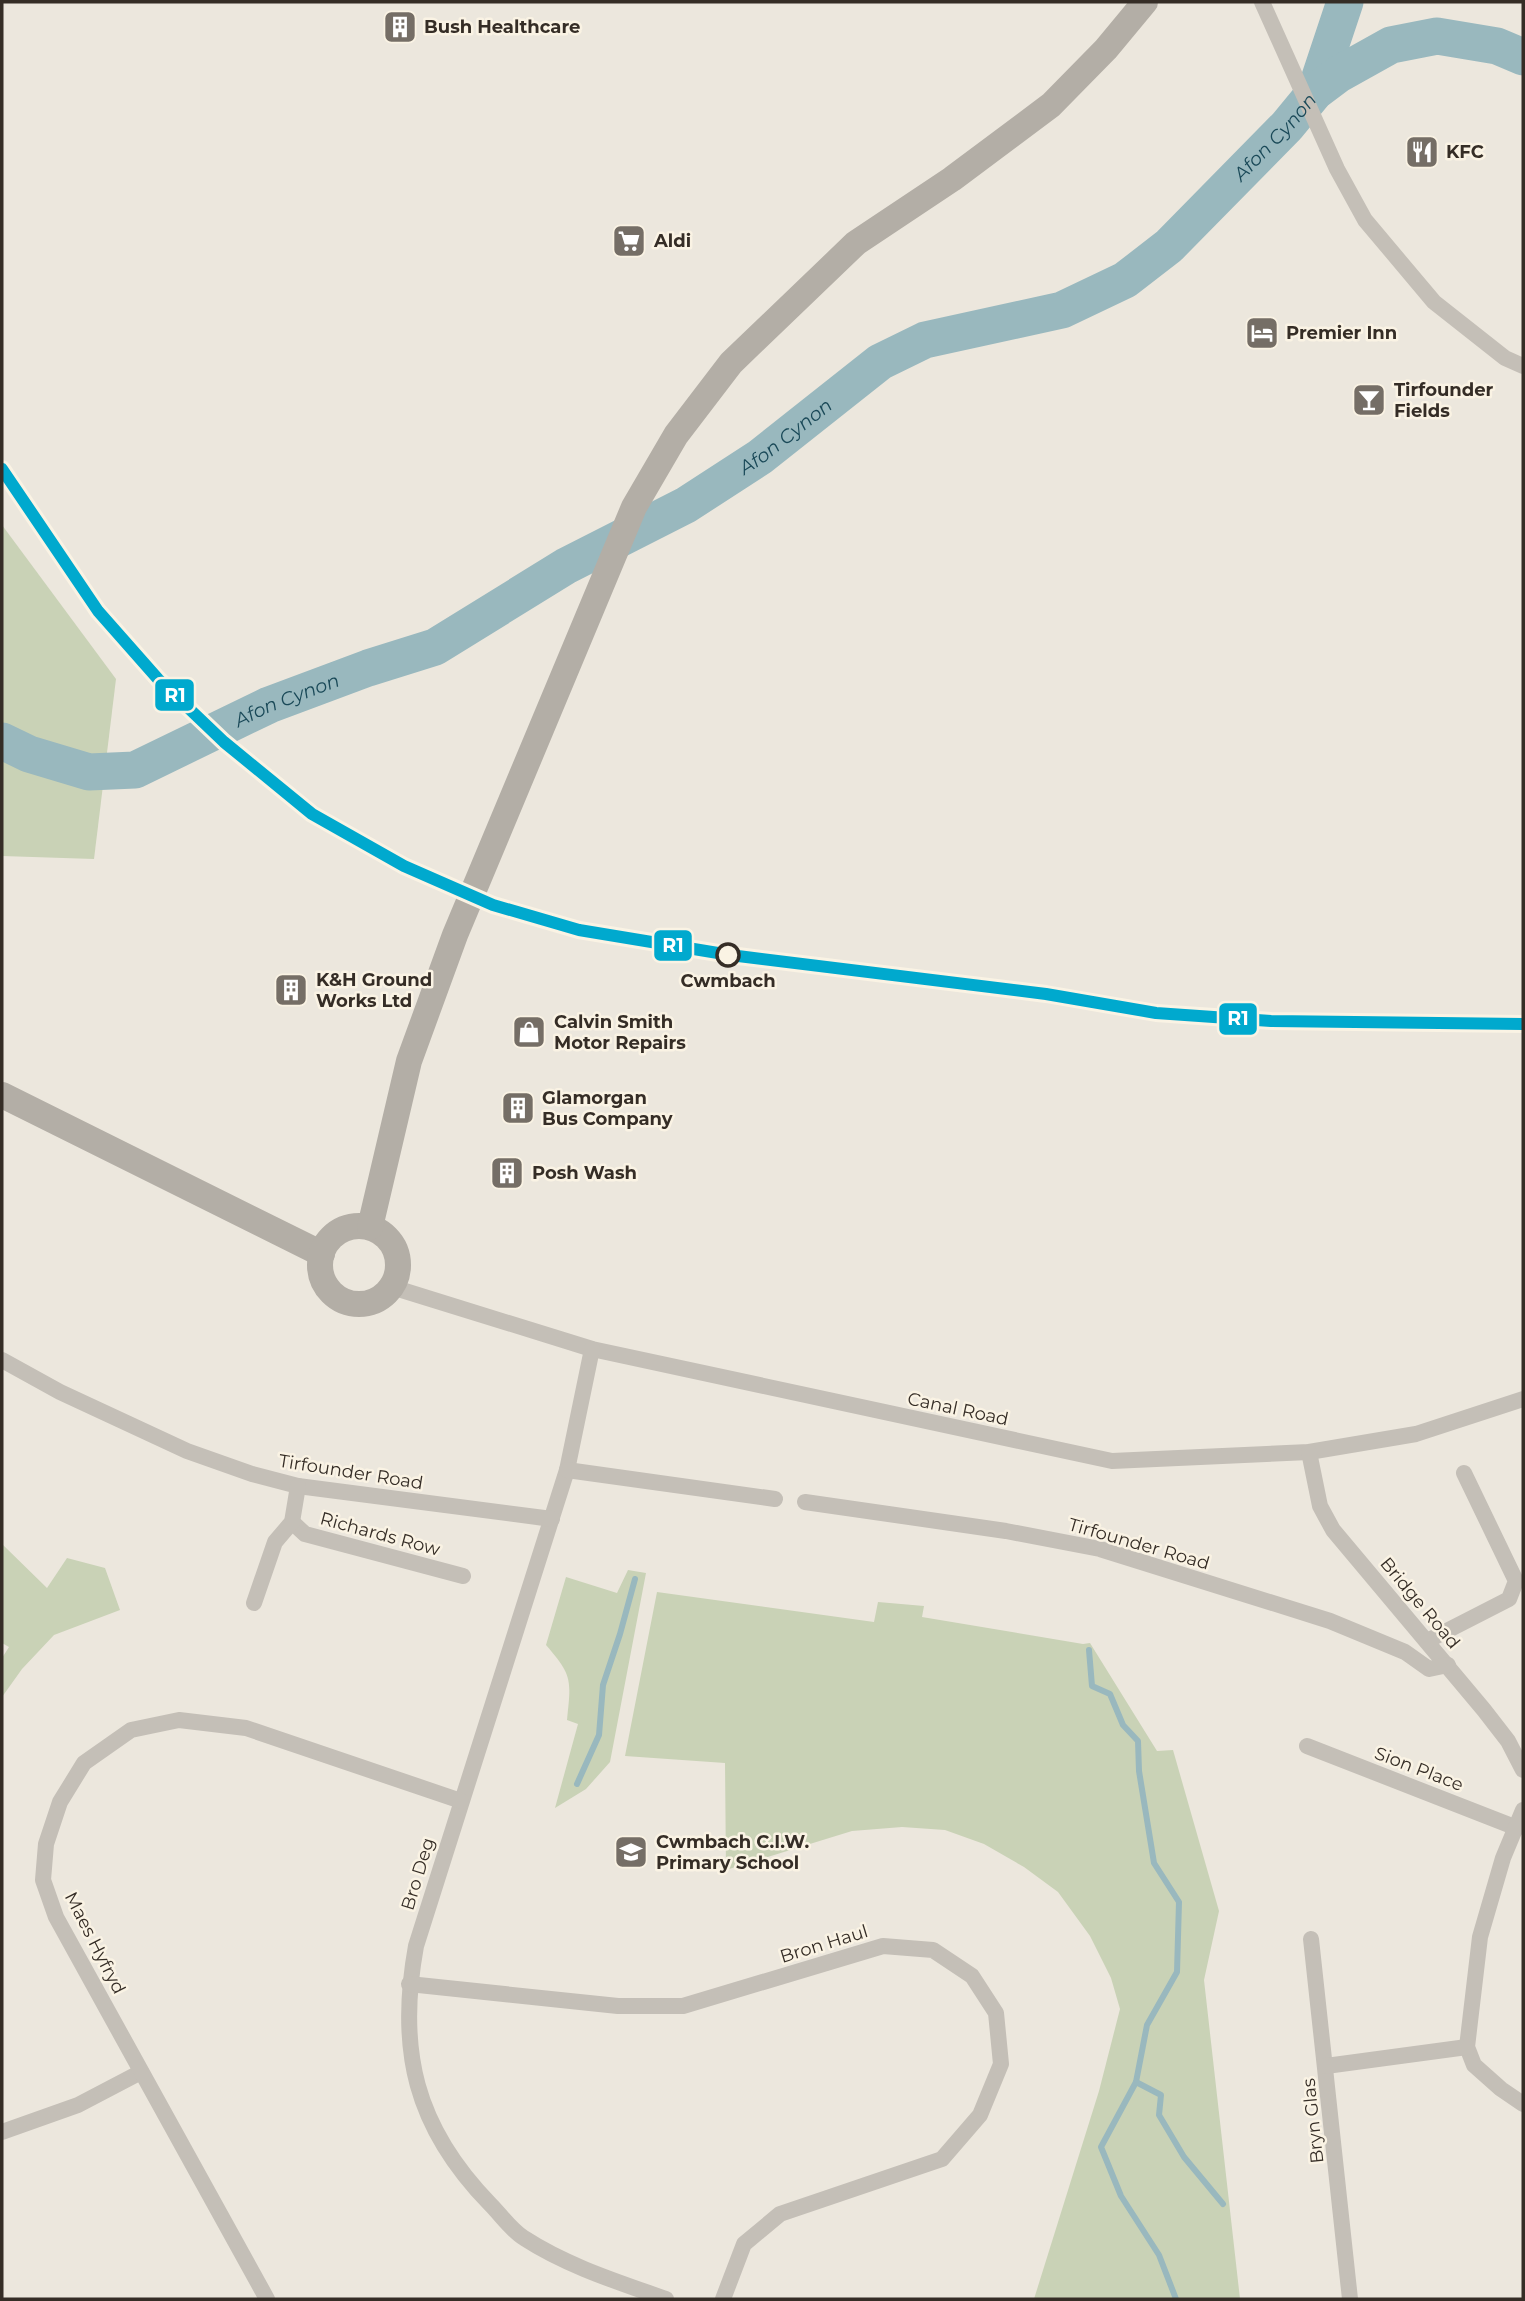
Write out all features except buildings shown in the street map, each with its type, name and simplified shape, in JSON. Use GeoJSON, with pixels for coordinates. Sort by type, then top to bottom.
{"type":"FeatureCollection","features":[{"type":"Feature","properties":{"kind":"main road"},"geometry":{"type":"LineString","coordinates":[[370,1227],[409,1061],[455,935],[634,508],[676,435],[731,363],[856,243],[952,178],[1051,105],[1106,49],[1145,2]]}},
{"type":"Feature","properties":{"kind":"main road"},"geometry":{"type":"LineString","coordinates":[[2,1095],[322,1254]]}},
{"type":"Feature","properties":{"kind":"main road"},"geometry":{"type":"LineString","coordinates":[[370,1227],[390,1241],[397,1252],[397,1276],[384,1296],[361,1305],[348,1303],[337,1298],[322,1279],[322,1254],[335,1234],[346,1228],[370,1227]]}},
{"type":"Feature","properties":{"kind":"street"},"geometry":{"type":"LineString","coordinates":[[1262,2],[1337,169],[1365,220],[1434,302],[1505,358],[1523,366]]}},
{"type":"Feature","properties":{"kind":"street","name":"Canal Road"},"geometry":{"type":"LineString","coordinates":[[392,1287],[592,1349],[1112,1461],[1309,1452],[1416,1434],[1523,1399]]}},
{"type":"Feature","properties":{"kind":"street","name":"Bro Deg"},"geometry":{"type":"LineString","coordinates":[[592,1349],[567,1469],[416,1945],[409,1984],[409,2029],[414,2078],[433,2128],[466,2179],[522,2237],[639,2295],[666,2299]]}},
{"type":"Feature","properties":{"kind":"street","name":"Tirfounder Road"},"geometry":{"type":"LineString","coordinates":[[2,1360],[60,1392],[187,1451],[252,1475],[298,1486],[552,1519]]}},
{"type":"Feature","properties":{"kind":"street","name":"Bridge Road"},"geometry":{"type":"LineString","coordinates":[[1309,1452],[1320,1506],[1333,1530],[1448,1665],[1508,1741],[1523,1770]]}},
{"type":"Feature","properties":{"kind":"street"},"geometry":{"type":"LineString","coordinates":[[567,1469],[775,1499]]}},
{"type":"Feature","properties":{"kind":"street"},"geometry":{"type":"LineString","coordinates":[[1427,1642],[1509,1599],[1516,1581],[1464,1473]]}},
{"type":"Feature","properties":{"kind":"street"},"geometry":{"type":"LineString","coordinates":[[254,1602],[275,1542],[292,1522],[298,1486]]}},
{"type":"Feature","properties":{"kind":"street","name":"Tirfounder Road"},"geometry":{"type":"LineString","coordinates":[[804,1502],[1006,1531],[1100,1549],[1330,1621],[1405,1652],[1429,1669],[1448,1665]]}},
{"type":"Feature","properties":{"kind":"street","name":"Richards Row"},"geometry":{"type":"LineString","coordinates":[[292,1522],[305,1534],[463,1576]]}},
{"type":"Feature","properties":{"kind":"street","name":"Maes Hyfryd"},"geometry":{"type":"LineString","coordinates":[[267,2299],[56,1917],[43,1880],[46,1844],[60,1802],[84,1763],[131,1730],[179,1720],[246,1728],[461,1801]]}},
{"type":"Feature","properties":{"kind":"street","name":"Sion Place"},"geometry":{"type":"LineString","coordinates":[[1307,1746],[1517,1828]]}},
{"type":"Feature","properties":{"kind":"street"},"geometry":{"type":"LineString","coordinates":[[1523,1810],[1503,1858],[1480,1937],[1467,2047],[1474,2065],[1501,2090],[1523,2104]]}},
{"type":"Feature","properties":{"kind":"street","name":"Bryn Glas"},"geometry":{"type":"LineString","coordinates":[[1311,1939],[1350,2299]]}},
{"type":"Feature","properties":{"kind":"street","name":"Bron Haul"},"geometry":{"type":"LineString","coordinates":[[409,1984],[618,2006],[683,2006],[883,1947],[933,1950],[972,1976],[996,2013],[1001,2064],[980,2115],[942,2159],[780,2214],[744,2244],[723,2299]]}},
{"type":"Feature","properties":{"kind":"street"},"geometry":{"type":"LineString","coordinates":[[1326,2066],[1467,2047]]}},
{"type":"Feature","properties":{"kind":"street"},"geometry":{"type":"LineString","coordinates":[[2,2132],[79,2105],[141,2072]]}},
{"type":"Feature","properties":{"kind":"green space"},"geometry":{"type":"Polygon","coordinates":[[[2,525],[116,679],[94,859],[2,856],[2,525]]]}},
{"type":"Feature","properties":{"kind":"green space"},"geometry":{"type":"Polygon","coordinates":[[[2,1544],[47,1588],[67,1558],[105,1568],[120,1610],[54,1635],[22,1669],[2,1697],[2,1658],[9,1647],[2,1643],[2,1544]]]}},
{"type":"Feature","properties":{"kind":"green space"},"geometry":{"type":"Polygon","coordinates":[[[628,1570],[646,1573],[610,1762],[586,1789],[555,1808],[578,1724],[567,1720],[568,1679],[561,1664],[546,1645],[566,1577],[617,1593],[628,1570]]]}},
{"type":"Feature","properties":{"kind":"green space"},"geometry":{"type":"Polygon","coordinates":[[[657,1592],[874,1622],[878,1602],[924,1606],[922,1617],[1090,1643],[1157,1751],[1173,1750],[1219,1911],[1204,1980],[1240,2299],[1034,2299],[1099,2091],[1120,2009],[1111,1978],[1090,1936],[1058,1892],[1024,1867],[984,1844],[945,1830],[902,1827],[852,1831],[726,1870],[725,1763],[625,1756],[657,1592]]]}},
{"type":"Feature","properties":{"kind":"waterway"},"geometry":{"type":"LineString","coordinates":[[1315,92],[1345,2]]}},
{"type":"Feature","properties":{"kind":"waterway","name":"Afon Cynon"},"geometry":{"type":"LineString","coordinates":[[2,741],[29,754],[89,772],[135,770],[269,705],[368,668],[435,647],[566,566],[686,505],[760,457],[880,362],[925,340],[1062,310],[1125,280],[1169,246],[1287,126],[1315,92],[1339,74],[1391,45],[1437,36],[1497,46],[1523,57]]}},
{"type":"Feature","properties":{"kind":"waterway"},"geometry":{"type":"LineString","coordinates":[[577,1784],[599,1735],[603,1685],[635,1579]]}},
{"type":"Feature","properties":{"kind":"waterway"},"geometry":{"type":"LineString","coordinates":[[1089,1650],[1092,1686],[1110,1694],[1123,1725],[1138,1741],[1139,1771],[1154,1863],[1179,1902],[1177,1972],[1147,2025],[1136,2082],[1101,2147],[1121,2196],[1159,2255],[1176,2299]]}},
{"type":"Feature","properties":{"kind":"waterway"},"geometry":{"type":"LineString","coordinates":[[1136,2082],[1161,2095],[1159,2115],[1184,2157],[1223,2204]]}},
{"type":"Feature","properties":{"kind":"transit line","name":"R1"},"geometry":{"type":"LineString","coordinates":[[2,469],[98,611],[158,679],[224,742],[312,814],[404,866],[493,905],[579,930],[730,955],[1046,994],[1156,1013],[1271,1021],[1523,1024]]}},
{"type":"Feature","properties":{"kind":"place","name":"Bush Healthcare"},"geometry":{"type":"Point","coordinates":[400,27]}},
{"type":"Feature","properties":{"kind":"place","name":"KFC"},"geometry":{"type":"Point","coordinates":[1422,152]}},
{"type":"Feature","properties":{"kind":"place","name":"Aldi"},"geometry":{"type":"Point","coordinates":[629,241]}},
{"type":"Feature","properties":{"kind":"place","name":"Premier Inn"},"geometry":{"type":"Point","coordinates":[1262,333]}},
{"type":"Feature","properties":{"kind":"place","name":"Tirfounder Fields"},"geometry":{"type":"Point","coordinates":[1369,400]}},
{"type":"Feature","properties":{"kind":"place","name":"Cwmbach"},"geometry":{"type":"Point","coordinates":[728,955]}},
{"type":"Feature","properties":{"kind":"place","name":"K&H Ground Works Ltd"},"geometry":{"type":"Point","coordinates":[291,990]}},
{"type":"Feature","properties":{"kind":"place","name":"Calvin Smith Motor Repairs"},"geometry":{"type":"Point","coordinates":[529,1032]}},
{"type":"Feature","properties":{"kind":"place","name":"Glamorgan Bus Company"},"geometry":{"type":"Point","coordinates":[518,1108]}},
{"type":"Feature","properties":{"kind":"place","name":"Posh Wash"},"geometry":{"type":"Point","coordinates":[507,1173]}},
{"type":"Feature","properties":{"kind":"place","name":"Cwmbach C.I.W. Primary School"},"geometry":{"type":"Point","coordinates":[631,1852]}}]}
